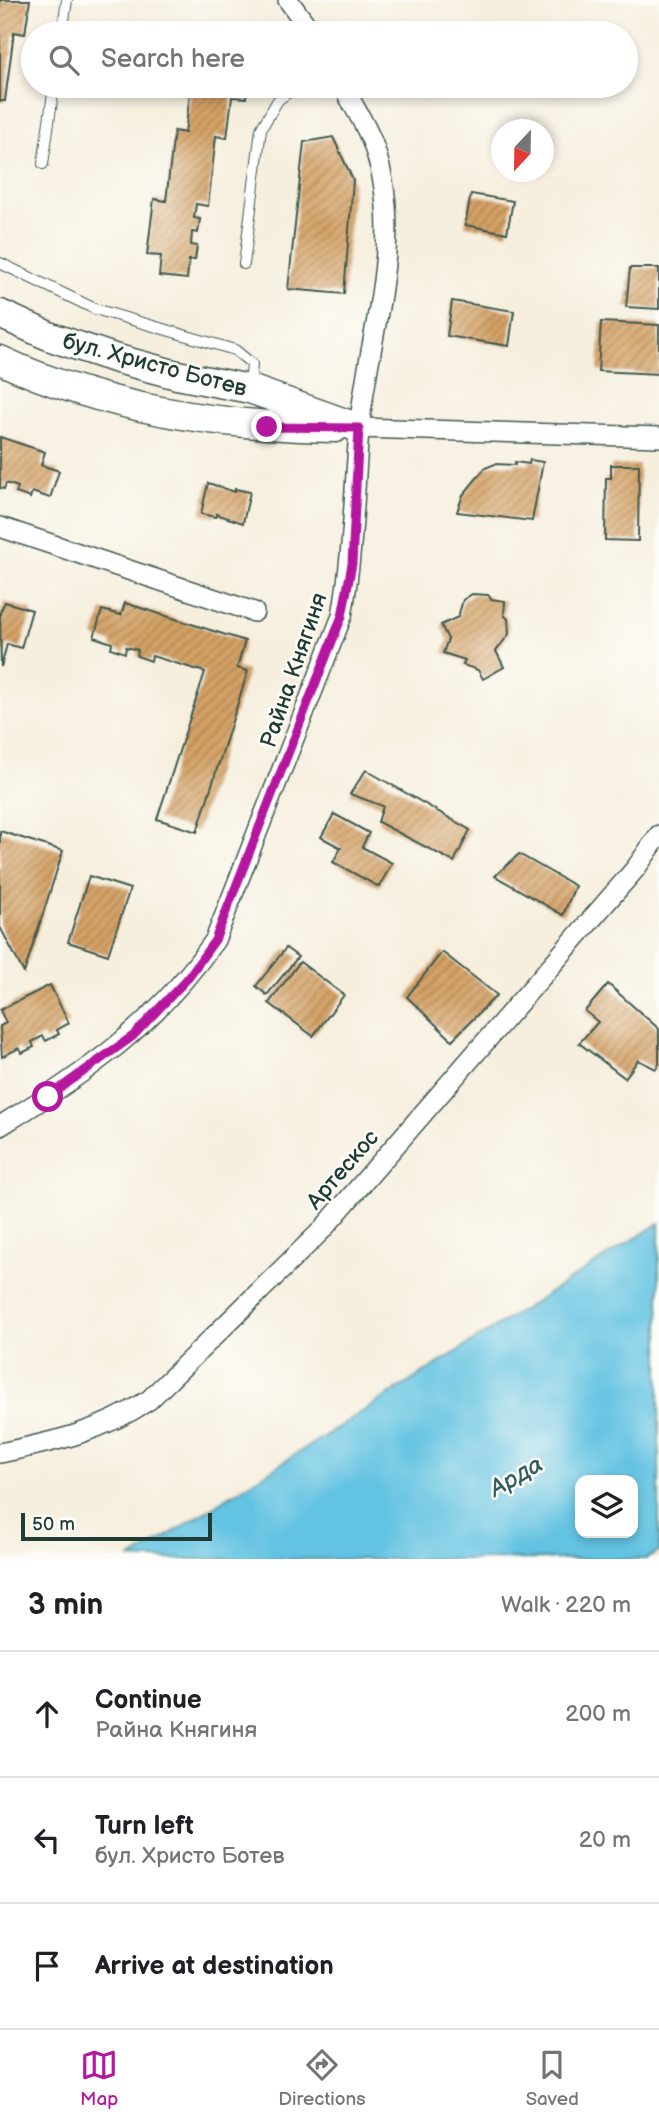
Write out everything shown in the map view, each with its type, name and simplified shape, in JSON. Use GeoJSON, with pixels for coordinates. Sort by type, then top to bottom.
{"type":"FeatureCollection","features":[{"type":"Feature","properties":{"kind":"main road","name":"бул. Христо Ботев"},"geometry":{"type":"LineString","coordinates":[[0,314],[51,337],[114,358],[177,375],[250,389],[359,428]]}},
{"type":"Feature","properties":{"kind":"main road","name":"бул. Христо Ботев"},"geometry":{"type":"LineString","coordinates":[[0,360],[39,378],[148,410],[267,427],[359,428]]}},
{"type":"Feature","properties":{"kind":"street"},"geometry":{"type":"LineString","coordinates":[[288,0],[303,21]]}},
{"type":"Feature","properties":{"kind":"street","name":"Райна Княгиня"},"geometry":{"type":"LineString","coordinates":[[0,1126],[48,1097],[133,1036],[187,979],[215,940],[342,616],[352,564],[359,428],[388,231],[385,190],[374,146],[349,98]]}},
{"type":"Feature","properties":{"kind":"street"},"geometry":{"type":"LineString","coordinates":[[359,428],[659,437]]}},
{"type":"Feature","properties":{"kind":"street"},"geometry":{"type":"LineString","coordinates":[[0,527],[254,612]]}},
{"type":"Feature","properties":{"kind":"street","name":"Артескос"},"geometry":{"type":"LineString","coordinates":[[0,1454],[83,1435],[118,1420],[149,1400],[322,1230],[636,868],[659,835]]}},
{"type":"Feature","properties":{"kind":"lane"},"geometry":{"type":"LineString","coordinates":[[64,21],[67,0]]}},
{"type":"Feature","properties":{"kind":"lane"},"geometry":{"type":"LineString","coordinates":[[43,164],[52,98]]}},
{"type":"Feature","properties":{"kind":"lane"},"geometry":{"type":"LineString","coordinates":[[244,264],[261,129],[281,98]]}},
{"type":"Feature","properties":{"kind":"lane"},"geometry":{"type":"LineString","coordinates":[[0,263],[95,309],[236,350],[252,364],[250,389]]}},
{"type":"Feature","properties":{"kind":"water","name":"Арда"},"geometry":{"type":"Polygon","coordinates":[[[659,1223],[659,1552],[646,1559],[131,1559],[659,1223]]]}},
{"type":"Feature","properties":{"kind":"building"},"geometry":{"type":"Polygon","coordinates":[[[0,0],[30,0],[27,21],[21,21],[21,33],[14,32],[5,101],[0,101],[0,0]]]}},
{"type":"Feature","properties":{"kind":"building"},"geometry":{"type":"Polygon","coordinates":[[[189,98],[232,98],[227,138],[216,136],[208,206],[196,204],[194,218],[200,219],[198,233],[192,232],[191,245],[197,246],[195,260],[189,260],[187,279],[159,276],[161,256],[147,255],[154,199],[166,201],[174,131],[185,133],[189,98]]]}},
{"type":"Feature","properties":{"kind":"building"},"geometry":{"type":"Polygon","coordinates":[[[333,137],[353,180],[344,294],[288,289],[304,142],[333,137]]]}},
{"type":"Feature","properties":{"kind":"building"},"geometry":{"type":"Polygon","coordinates":[[[471,194],[513,201],[507,233],[465,225],[471,194]]]}},
{"type":"Feature","properties":{"kind":"building"},"geometry":{"type":"Polygon","coordinates":[[[630,268],[659,268],[659,309],[626,307],[630,268]]]}},
{"type":"Feature","properties":{"kind":"building"},"geometry":{"type":"Polygon","coordinates":[[[452,301],[514,311],[509,346],[447,336],[452,301]]]}},
{"type":"Feature","properties":{"kind":"building"},"geometry":{"type":"Polygon","coordinates":[[[601,322],[659,325],[659,374],[598,371],[601,322]]]}},
{"type":"Feature","properties":{"kind":"building"},"geometry":{"type":"Polygon","coordinates":[[[0,437],[45,452],[41,465],[59,471],[50,498],[32,492],[30,498],[16,493],[18,487],[6,483],[4,489],[0,488],[0,437]]]}},
{"type":"Feature","properties":{"kind":"building"},"geometry":{"type":"Polygon","coordinates":[[[530,460],[543,462],[532,521],[457,512],[463,495],[485,468],[495,464],[515,465],[515,462],[529,464],[530,460]]]}},
{"type":"Feature","properties":{"kind":"building"},"geometry":{"type":"Polygon","coordinates":[[[611,465],[639,465],[638,541],[605,540],[606,478],[611,478],[611,465]]]}},
{"type":"Feature","properties":{"kind":"building"},"geometry":{"type":"Polygon","coordinates":[[[208,483],[235,492],[235,489],[250,492],[243,523],[216,514],[216,517],[201,514],[208,483]]]}},
{"type":"Feature","properties":{"kind":"building"},"geometry":{"type":"Polygon","coordinates":[[[472,594],[488,595],[491,599],[505,601],[504,615],[508,619],[509,634],[496,651],[504,667],[483,679],[478,670],[463,665],[465,660],[443,653],[448,639],[441,625],[458,617],[463,600],[472,594]]]}},
{"type":"Feature","properties":{"kind":"building"},"geometry":{"type":"Polygon","coordinates":[[[5,602],[32,610],[21,648],[7,644],[1,667],[0,612],[5,602]]]}},
{"type":"Feature","properties":{"kind":"building"},"geometry":{"type":"Polygon","coordinates":[[[125,603],[245,641],[237,668],[248,671],[197,832],[157,819],[205,672],[152,656],[151,661],[137,656],[138,650],[126,647],[125,653],[111,648],[112,643],[94,637],[102,610],[121,615],[125,603]]]}},
{"type":"Feature","properties":{"kind":"building"},"geometry":{"type":"Polygon","coordinates":[[[366,770],[470,830],[454,862],[378,822],[383,806],[350,794],[366,770]]]}},
{"type":"Feature","properties":{"kind":"building"},"geometry":{"type":"Polygon","coordinates":[[[334,814],[369,833],[362,847],[392,863],[379,887],[333,862],[341,848],[321,837],[334,814]]]}},
{"type":"Feature","properties":{"kind":"building"},"geometry":{"type":"Polygon","coordinates":[[[0,831],[63,851],[24,973],[0,927],[0,831]]]}},
{"type":"Feature","properties":{"kind":"building"},"geometry":{"type":"Polygon","coordinates":[[[519,854],[575,886],[563,915],[495,876],[519,854]]]}},
{"type":"Feature","properties":{"kind":"building"},"geometry":{"type":"Polygon","coordinates":[[[89,876],[130,889],[108,955],[68,942],[89,876]]]}},
{"type":"Feature","properties":{"kind":"building"},"geometry":{"type":"Polygon","coordinates":[[[286,948],[298,957],[267,995],[256,986],[286,948]]]}},
{"type":"Feature","properties":{"kind":"building"},"geometry":{"type":"Polygon","coordinates":[[[442,952],[497,995],[452,1040],[407,997],[442,952]]]}},
{"type":"Feature","properties":{"kind":"building"},"geometry":{"type":"Polygon","coordinates":[[[300,962],[344,995],[313,1036],[269,1003],[300,962]]]}},
{"type":"Feature","properties":{"kind":"building"},"geometry":{"type":"Polygon","coordinates":[[[608,984],[659,1029],[659,1064],[656,1069],[638,1060],[625,1078],[579,1043],[598,1022],[585,1011],[608,984]]]}},
{"type":"Feature","properties":{"kind":"building"},"geometry":{"type":"Polygon","coordinates":[[[50,985],[69,1023],[57,1030],[59,1034],[46,1041],[43,1036],[32,1042],[34,1047],[22,1053],[19,1048],[2,1057],[0,1026],[6,1023],[0,1010],[50,985]]]}},
{"type":"Feature","properties":{"kind":"route"},"geometry":{"type":"LineString","coordinates":[[48,1097],[133,1036],[187,979],[215,940],[244,872],[342,616],[352,564],[359,428],[267,427]]}}]}
